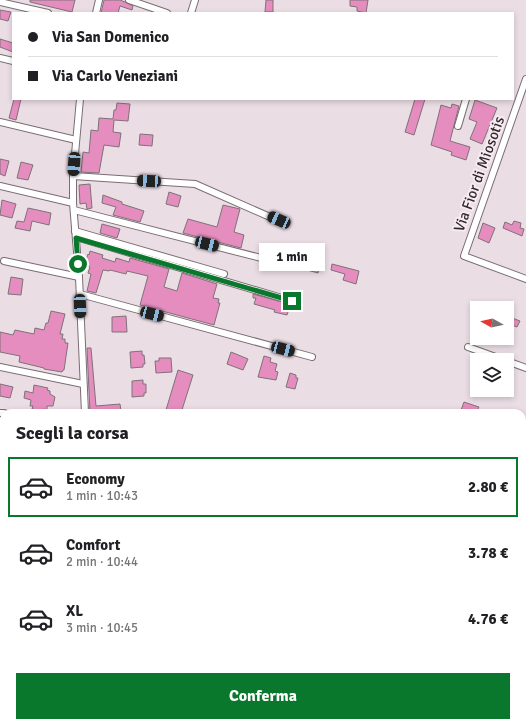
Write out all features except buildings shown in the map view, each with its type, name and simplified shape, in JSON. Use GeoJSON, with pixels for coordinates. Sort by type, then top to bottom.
{"type":"FeatureCollection","features":[{"type":"Feature","properties":{"kind":"street"},"geometry":{"type":"LineString","coordinates":[[96,12],[99,0]]}},
{"type":"Feature","properties":{"kind":"street"},"geometry":{"type":"LineString","coordinates":[[129,0],[164,12]]}},
{"type":"Feature","properties":{"kind":"street"},"geometry":{"type":"LineString","coordinates":[[191,12],[194,0]]}},
{"type":"Feature","properties":{"kind":"street"},"geometry":{"type":"LineString","coordinates":[[0,2],[44,12]]}},
{"type":"Feature","properties":{"kind":"street"},"geometry":{"type":"LineString","coordinates":[[0,58],[12,61]]}},
{"type":"Feature","properties":{"kind":"street","name":"Via Fior di Miosotis"},"geometry":{"type":"LineString","coordinates":[[526,79],[464,256],[526,279]]}},
{"type":"Feature","properties":{"kind":"street"},"geometry":{"type":"LineString","coordinates":[[80,100],[73,176],[73,203],[79,277],[83,384],[86,409]]}},
{"type":"Feature","properties":{"kind":"street"},"geometry":{"type":"LineString","coordinates":[[458,126],[466,100]]}},
{"type":"Feature","properties":{"kind":"street"},"geometry":{"type":"LineString","coordinates":[[0,122],[76,140]]}},
{"type":"Feature","properties":{"kind":"street"},"geometry":{"type":"LineString","coordinates":[[73,176],[195,184],[279,220]]}},
{"type":"Feature","properties":{"kind":"street"},"geometry":{"type":"LineString","coordinates":[[0,186],[73,203]]}},
{"type":"Feature","properties":{"kind":"street"},"geometry":{"type":"LineString","coordinates":[[74,210],[296,267]]}},
{"type":"Feature","properties":{"kind":"street"},"geometry":{"type":"LineString","coordinates":[[76,234],[224,274]]}},
{"type":"Feature","properties":{"kind":"street"},"geometry":{"type":"LineString","coordinates":[[76,234],[292,301]]}},
{"type":"Feature","properties":{"kind":"street"},"geometry":{"type":"LineString","coordinates":[[4,261],[79,277]]}},
{"type":"Feature","properties":{"kind":"street"},"geometry":{"type":"LineString","coordinates":[[80,294],[312,357]]}},
{"type":"Feature","properties":{"kind":"street"},"geometry":{"type":"LineString","coordinates":[[468,347],[486,353]]}},
{"type":"Feature","properties":{"kind":"street"},"geometry":{"type":"LineString","coordinates":[[514,363],[526,368]]}},
{"type":"Feature","properties":{"kind":"street"},"geometry":{"type":"LineString","coordinates":[[0,367],[83,384]]}},
{"type":"Feature","properties":{"kind":"route"},"geometry":{"type":"LineString","coordinates":[[78,264],[76,238],[292,301]]}}]}
